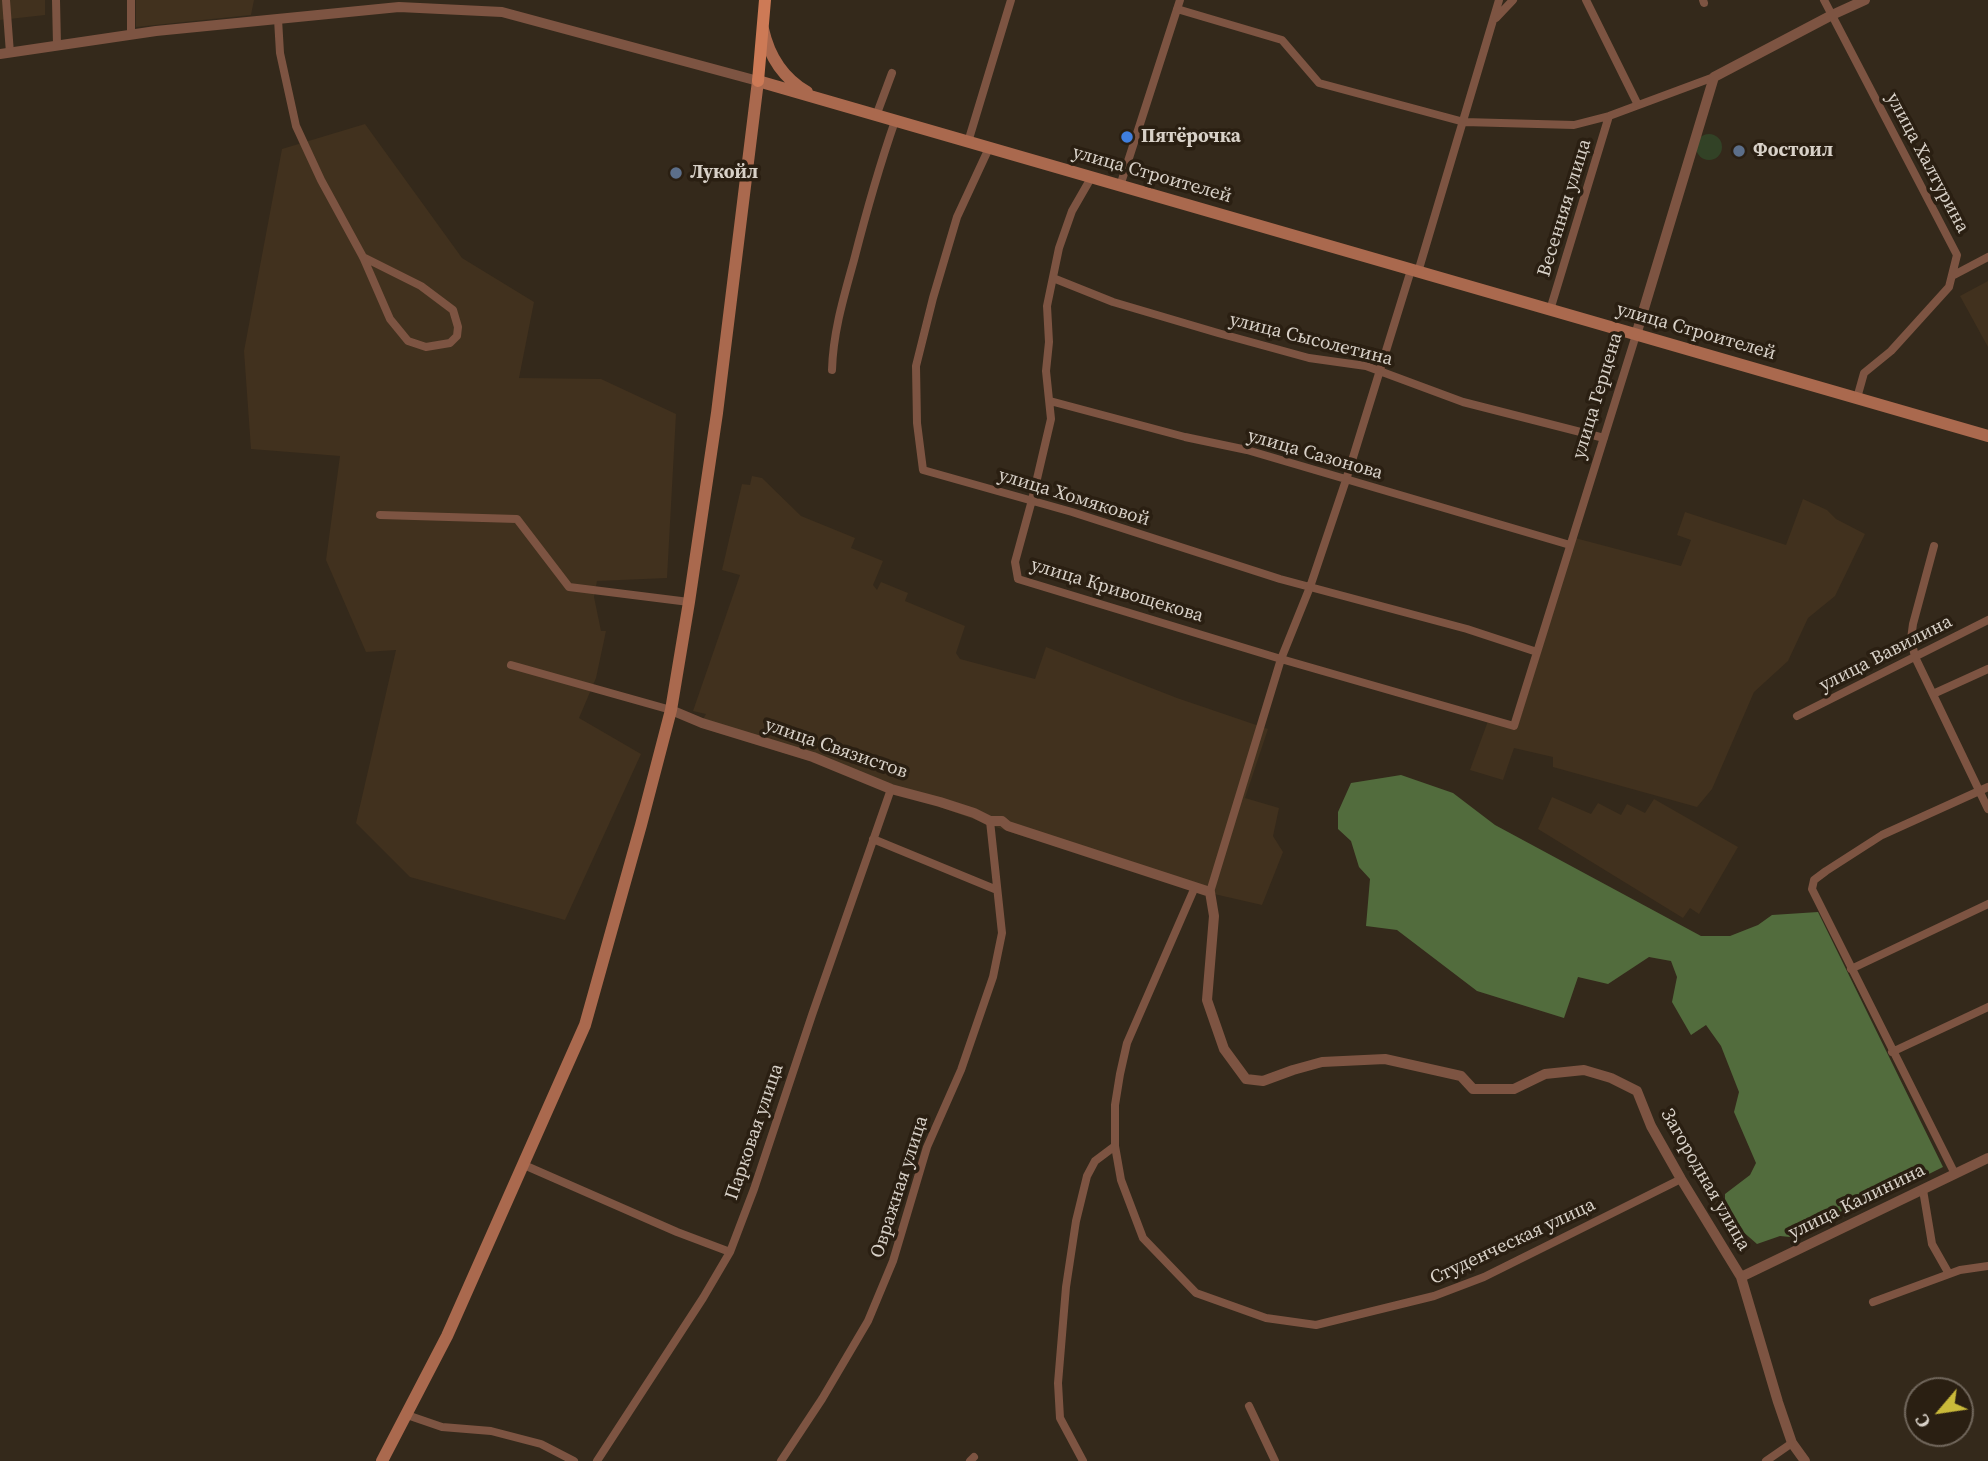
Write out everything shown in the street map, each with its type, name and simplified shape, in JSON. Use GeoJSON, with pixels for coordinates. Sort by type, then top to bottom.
{"type":"FeatureCollection","features":[{"type":"Feature","properties":{"kind":"main road"},"geometry":{"type":"LineString","coordinates":[[382,1461],[447,1336],[585,1025],[671,710],[717,413],[758,81],[765,0]]}},
{"type":"Feature","properties":{"kind":"main road"},"geometry":{"type":"LineString","coordinates":[[763,29],[770,52],[779,68],[799,88],[820,99]]}},
{"type":"Feature","properties":{"kind":"main road","name":"улица Строителей"},"geometry":{"type":"LineString","coordinates":[[758,81],[1988,436]]}},
{"type":"Feature","properties":{"kind":"street"},"geometry":{"type":"LineString","coordinates":[[5,53],[6,0]]}},
{"type":"Feature","properties":{"kind":"street"},"geometry":{"type":"LineString","coordinates":[[57,0],[57,46]]}},
{"type":"Feature","properties":{"kind":"street"},"geometry":{"type":"LineString","coordinates":[[131,0],[131,35]]}},
{"type":"Feature","properties":{"kind":"street"},"geometry":{"type":"LineString","coordinates":[[968,142],[1011,0]]}},
{"type":"Feature","properties":{"kind":"street"},"geometry":{"type":"LineString","coordinates":[[1121,186],[1180,0]]}},
{"type":"Feature","properties":{"kind":"street"},"geometry":{"type":"LineString","coordinates":[[1210,892],[1281,659],[1310,587],[1379,371],[1464,122],[1499,0]]}},
{"type":"Feature","properties":{"kind":"street"},"geometry":{"type":"LineString","coordinates":[[1493,21],[1513,0]]}},
{"type":"Feature","properties":{"kind":"street"},"geometry":{"type":"LineString","coordinates":[[1587,0],[1638,105]]}},
{"type":"Feature","properties":{"kind":"street","name":"улица Халтурина"},"geometry":{"type":"LineString","coordinates":[[1824,0],[1957,255],[1952,276]]}},
{"type":"Feature","properties":{"kind":"street"},"geometry":{"type":"LineString","coordinates":[[1177,9],[1282,40],[1319,83],[1464,122],[1574,125],[1609,116],[1714,77],[1865,0]]}},
{"type":"Feature","properties":{"kind":"street","name":"улица Строителей"},"geometry":{"type":"LineString","coordinates":[[5,53],[131,35],[399,7],[502,12],[758,81]]}},
{"type":"Feature","properties":{"kind":"street"},"geometry":{"type":"LineString","coordinates":[[278,19],[279,53],[296,126],[390,319],[408,341],[426,347],[450,343],[457,336],[458,327],[453,310],[421,286],[362,257]]}},
{"type":"Feature","properties":{"kind":"street"},"geometry":{"type":"LineString","coordinates":[[876,116],[892,73]]}},
{"type":"Feature","properties":{"kind":"street","name":"улица Герцена"},"geometry":{"type":"LineString","coordinates":[[1281,659],[1514,726],[1714,77]]}},
{"type":"Feature","properties":{"kind":"street","name":"Весенняя улица"},"geometry":{"type":"LineString","coordinates":[[1550,310],[1609,116]]}},
{"type":"Feature","properties":{"kind":"street"},"geometry":{"type":"LineString","coordinates":[[832,370],[832,353],[840,312],[874,183],[895,121]]}},
{"type":"Feature","properties":{"kind":"street","name":"улица Хомяковой"},"geometry":{"type":"LineString","coordinates":[[989,148],[957,217],[916,366],[917,423],[923,470],[1032,500],[1280,579],[1466,629],[1537,652]]}},
{"type":"Feature","properties":{"kind":"street"},"geometry":{"type":"LineString","coordinates":[[1032,500],[1051,419],[1046,371],[1049,342],[1047,306],[1059,248],[1072,211],[1091,177]]}},
{"type":"Feature","properties":{"kind":"street"},"geometry":{"type":"LineString","coordinates":[[1857,398],[1864,373],[1891,351],[1949,287],[1952,276],[1988,257]]}},
{"type":"Feature","properties":{"kind":"street","name":"улица Сысолетина"},"geometry":{"type":"LineString","coordinates":[[1053,278],[1113,302],[1218,333],[1309,358],[1366,366],[1463,402],[1604,438]]}},
{"type":"Feature","properties":{"kind":"street","name":"улица Сазонова"},"geometry":{"type":"LineString","coordinates":[[1050,401],[1185,437],[1247,450],[1570,545]]}},
{"type":"Feature","properties":{"kind":"street","name":"улица Кривощекова"},"geometry":{"type":"LineString","coordinates":[[1032,500],[1015,562],[1018,579],[1281,659]]}},
{"type":"Feature","properties":{"kind":"street"},"geometry":{"type":"LineString","coordinates":[[380,514],[517,519],[569,587],[689,602]]}},
{"type":"Feature","properties":{"kind":"street"},"geometry":{"type":"LineString","coordinates":[[1934,546],[1911,639],[1915,657],[1933,694],[1984,789],[1988,808]]}},
{"type":"Feature","properties":{"kind":"street","name":"улица Вавилина"},"geometry":{"type":"LineString","coordinates":[[1797,716],[1988,620]]}},
{"type":"Feature","properties":{"kind":"street"},"geometry":{"type":"LineString","coordinates":[[511,665],[671,710]]}},
{"type":"Feature","properties":{"kind":"street"},"geometry":{"type":"LineString","coordinates":[[1933,694],[1988,669]]}},
{"type":"Feature","properties":{"kind":"street","name":"улица Связистов"},"geometry":{"type":"LineString","coordinates":[[671,710],[702,723],[813,757],[891,789],[940,802],[990,821],[1002,821],[1008,827],[1210,892]]}},
{"type":"Feature","properties":{"kind":"street","name":"Парковая улица"},"geometry":{"type":"LineString","coordinates":[[597,1461],[730,1252],[891,789]]}},
{"type":"Feature","properties":{"kind":"street"},"geometry":{"type":"LineString","coordinates":[[1955,1174],[1812,889],[1814,880],[1882,835],[1984,789]]}},
{"type":"Feature","properties":{"kind":"street","name":"Овражная улица"},"geometry":{"type":"LineString","coordinates":[[780,1461],[822,1399],[868,1321],[893,1261],[926,1147],[961,1070],[993,977],[1002,933],[990,821]]}},
{"type":"Feature","properties":{"kind":"street"},"geometry":{"type":"LineString","coordinates":[[873,839],[997,890]]}},
{"type":"Feature","properties":{"kind":"street","name":"Студенческая улица"},"geometry":{"type":"LineString","coordinates":[[1195,887],[1127,1043],[1115,1105],[1115,1146],[1121,1180],[1143,1238],[1196,1293],[1265,1318],[1316,1325],[1434,1296],[1484,1276],[1681,1179]]}},
{"type":"Feature","properties":{"kind":"street","name":"Загородная улица"},"geometry":{"type":"LineString","coordinates":[[1210,892],[1214,916],[1207,1000],[1224,1049],[1246,1079],[1263,1081],[1322,1062],[1385,1059],[1461,1076],[1473,1089],[1514,1089],[1545,1074],[1584,1070],[1611,1078],[1637,1091],[1651,1126],[1741,1278],[1792,1443],[1805,1461]]}},
{"type":"Feature","properties":{"kind":"street"},"geometry":{"type":"LineString","coordinates":[[1851,969],[1988,904]]}},
{"type":"Feature","properties":{"kind":"street"},"geometry":{"type":"LineString","coordinates":[[1892,1052],[1988,1007]]}},
{"type":"Feature","properties":{"kind":"street"},"geometry":{"type":"LineString","coordinates":[[1083,1461],[1060,1418],[1058,1383],[1066,1287],[1076,1221],[1087,1176],[1095,1161],[1115,1146]]}},
{"type":"Feature","properties":{"kind":"street","name":"улица Калинина"},"geometry":{"type":"LineString","coordinates":[[1741,1278],[1988,1158]]}},
{"type":"Feature","properties":{"kind":"street"},"geometry":{"type":"LineString","coordinates":[[524,1166],[730,1252]]}},
{"type":"Feature","properties":{"kind":"street"},"geometry":{"type":"LineString","coordinates":[[1923,1190],[1932,1244],[1949,1274]]}},
{"type":"Feature","properties":{"kind":"street"},"geometry":{"type":"LineString","coordinates":[[1873,1302],[1960,1270],[1988,1266]]}},
{"type":"Feature","properties":{"kind":"street"},"geometry":{"type":"LineString","coordinates":[[1249,1406],[1275,1461]]}},
{"type":"Feature","properties":{"kind":"street"},"geometry":{"type":"LineString","coordinates":[[407,1415],[442,1426],[491,1431],[541,1444],[574,1461]]}},
{"type":"Feature","properties":{"kind":"street"},"geometry":{"type":"LineString","coordinates":[[1766,1461],[1792,1443]]}},
{"type":"Feature","properties":{"kind":"shaded area"},"geometry":{"type":"Polygon","coordinates":[[[0,0],[45,0],[45,15],[0,20],[0,0]]]}},
{"type":"Feature","properties":{"kind":"shaded area"},"geometry":{"type":"Polygon","coordinates":[[[136,0],[254,0],[251,15],[136,27],[136,0]]]}},
{"type":"Feature","properties":{"kind":"shaded area"},"geometry":{"type":"Polygon","coordinates":[[[365,124],[462,258],[534,302],[519,378],[601,379],[676,414],[667,578],[597,581],[594,597],[601,631],[606,631],[596,678],[579,718],[641,754],[565,920],[410,877],[356,823],[396,650],[366,652],[326,560],[340,456],[251,449],[244,351],[282,149],[365,124]]]}},
{"type":"Feature","properties":{"kind":"shaded area"},"geometry":{"type":"Polygon","coordinates":[[[1988,281],[1988,347],[1960,296],[1988,281]]]}},
{"type":"Feature","properties":{"kind":"shaded area"},"geometry":{"type":"Polygon","coordinates":[[[752,476],[762,478],[801,516],[855,538],[851,548],[883,561],[873,585],[877,590],[881,582],[908,593],[905,601],[965,626],[956,653],[960,659],[1035,679],[1046,647],[1177,698],[1268,729],[1245,798],[1279,808],[1273,836],[1283,852],[1262,905],[1188,888],[1010,832],[810,761],[699,727],[706,714],[693,711],[740,575],[722,570],[742,484],[750,485],[752,476]]]}},
{"type":"Feature","properties":{"kind":"shaded area"},"geometry":{"type":"Polygon","coordinates":[[[1803,499],[1827,510],[1836,519],[1865,534],[1835,596],[1808,618],[1788,661],[1754,692],[1712,789],[1697,807],[1553,767],[1553,757],[1514,748],[1503,780],[1470,770],[1488,721],[1517,729],[1575,538],[1681,566],[1691,540],[1677,535],[1685,512],[1786,545],[1803,499]]]}},
{"type":"Feature","properties":{"kind":"shaded area"},"geometry":{"type":"Polygon","coordinates":[[[1552,797],[1591,814],[1598,803],[1621,815],[1627,804],[1645,813],[1654,799],[1738,847],[1699,914],[1690,908],[1683,918],[1538,829],[1552,797]]]}},
{"type":"Feature","properties":{"kind":"green space"},"geometry":{"type":"Polygon","coordinates":[[[1709,134],[1718,138],[1722,147],[1718,156],[1709,160],[1700,156],[1696,147],[1700,138],[1709,134]]]}},
{"type":"Feature","properties":{"kind":"green space"},"geometry":{"type":"Polygon","coordinates":[[[1401,775],[1453,793],[1495,825],[1701,936],[1730,936],[1758,925],[1772,915],[1818,912],[1943,1167],[1800,1238],[1780,1236],[1757,1244],[1725,1216],[1725,1194],[1750,1175],[1756,1163],[1734,1112],[1739,1092],[1721,1046],[1706,1025],[1691,1035],[1672,1002],[1677,977],[1671,961],[1649,957],[1608,984],[1578,977],[1564,1018],[1477,991],[1397,930],[1366,926],[1370,879],[1359,867],[1351,841],[1338,829],[1338,812],[1351,783],[1401,775]]]}},
{"type":"Feature","properties":{"kind":"place","name":"Пятёрочка"},"geometry":{"type":"Point","coordinates":[1127,137]}},
{"type":"Feature","properties":{"kind":"place","name":"Фостоил"},"geometry":{"type":"Point","coordinates":[1739,151]}},
{"type":"Feature","properties":{"kind":"place","name":"Лукойл"},"geometry":{"type":"Point","coordinates":[676,173]}}]}
